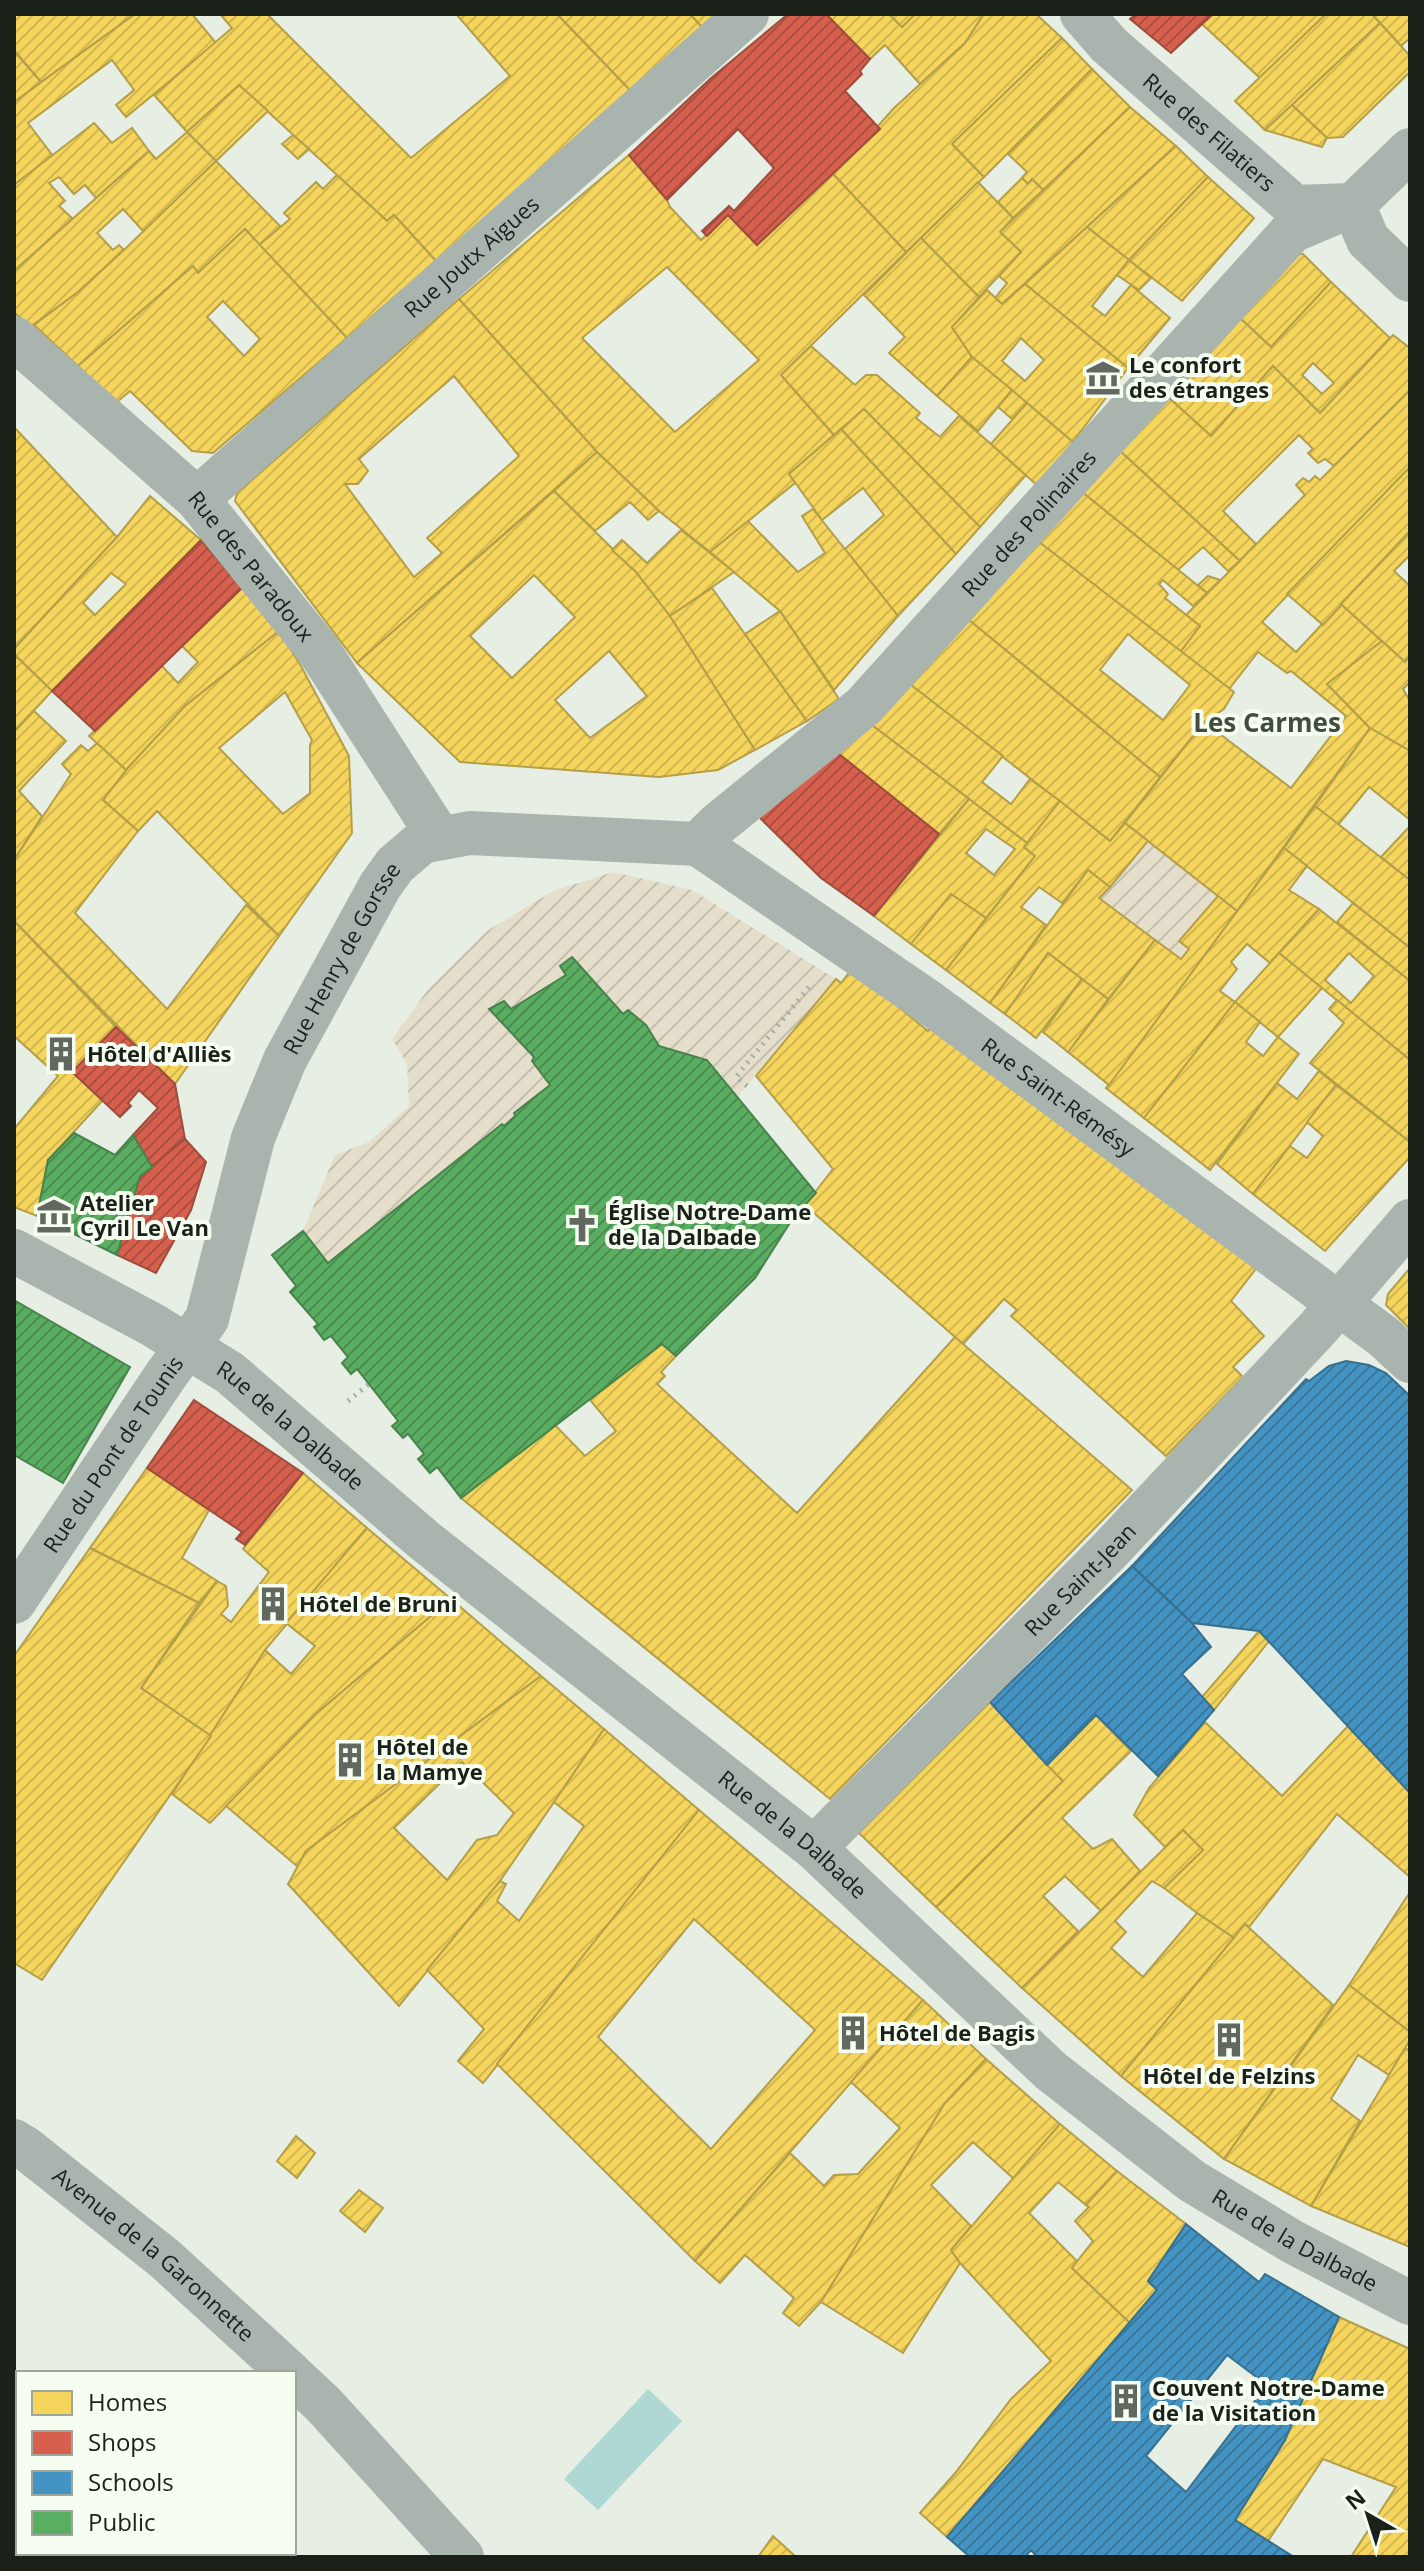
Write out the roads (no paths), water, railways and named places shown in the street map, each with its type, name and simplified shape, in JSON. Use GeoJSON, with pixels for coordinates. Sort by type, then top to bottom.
{"type":"FeatureCollection","features":[{"type":"Feature","properties":{"kind":"street","name":"Rue Joutx Aigues"},"geometry":{"type":"LineString","coordinates":[[197,499],[747,14]]}},
{"type":"Feature","properties":{"kind":"street","name":"Rue des Filatiers"},"geometry":{"type":"LineString","coordinates":[[1082,14],[1109,45],[1295,207],[1353,205]]}},
{"type":"Feature","properties":{"kind":"street"},"geometry":{"type":"LineString","coordinates":[[1410,150],[1353,205],[1368,240],[1410,280]]}},
{"type":"Feature","properties":{"kind":"street","name":"Rue des Polinaires"},"geometry":{"type":"LineString","coordinates":[[698,844],[718,824],[864,706],[1292,231],[1353,205]]}},
{"type":"Feature","properties":{"kind":"street","name":"Rue des Paradoux"},"geometry":{"type":"LineString","coordinates":[[14,338],[197,499],[320,652],[439,837]]}},
{"type":"Feature","properties":{"kind":"street","name":"Rue Henry de Gorsse"},"geometry":{"type":"LineString","coordinates":[[188,1347],[207,1319],[253,1138],[285,1060],[380,886],[395,865],[422,842],[470,833],[698,844]]}},
{"type":"Feature","properties":{"kind":"street","name":"Rue Saint-Rémésy"},"geometry":{"type":"LineString","coordinates":[[698,844],[930,1003],[1384,1337],[1410,1361]]}},
{"type":"Feature","properties":{"kind":"street","name":"Rue Saint-Jean"},"geometry":{"type":"LineString","coordinates":[[814,1848],[1109,1551],[1318,1328],[1410,1221]]}},
{"type":"Feature","properties":{"kind":"street","name":"Rue de la Dalbade"},"geometry":{"type":"LineString","coordinates":[[14,1251],[153,1325],[230,1373],[425,1541],[814,1848],[1051,2071],[1181,2172],[1293,2242],[1410,2303]]}},
{"type":"Feature","properties":{"kind":"street","name":"Rue du Pont de Tounis"},"geometry":{"type":"LineString","coordinates":[[14,1602],[188,1347]]}},
{"type":"Feature","properties":{"kind":"street","name":"Avenue de la Garonnette"},"geometry":{"type":"LineString","coordinates":[[14,2141],[164,2258],[288,2371]]}},
{"type":"Feature","properties":{"kind":"street","name":"Avenue de la Garonnette"},"geometry":{"type":"LineString","coordinates":[[296,2379],[323,2404],[462,2557]]}},
{"type":"Feature","properties":{"kind":"water"},"geometry":{"type":"Polygon","coordinates":[[[648,2389],[682,2421],[598,2510],[564,2479],[648,2389]]]}},
{"type":"Feature","properties":{"kind":"place","name":"Le confort des étranges"},"geometry":{"type":"Point","coordinates":[1103,378]}},
{"type":"Feature","properties":{"kind":"place","name":"Hôtel d'Alliès"},"geometry":{"type":"Point","coordinates":[61,1054]}},
{"type":"Feature","properties":{"kind":"place","name":"Atelier Cyril Le Van"},"geometry":{"type":"Point","coordinates":[54,1216]}},
{"type":"Feature","properties":{"kind":"place","name":"Église Notre-Dame de la Dalbade"},"geometry":{"type":"Point","coordinates":[582,1225]}},
{"type":"Feature","properties":{"kind":"place","name":"Hôtel de Bruni"},"geometry":{"type":"Point","coordinates":[273,1604]}},
{"type":"Feature","properties":{"kind":"place","name":"Hôtel de la Mamye"},"geometry":{"type":"Point","coordinates":[350,1760]}},
{"type":"Feature","properties":{"kind":"place","name":"Hôtel de Bagis"},"geometry":{"type":"Point","coordinates":[853,2033]}},
{"type":"Feature","properties":{"kind":"place","name":"Hôtel de Felzins"},"geometry":{"type":"Point","coordinates":[1229,2040]}},
{"type":"Feature","properties":{"kind":"place","name":"Couvent Notre-Dame de la Visitation"},"geometry":{"type":"Point","coordinates":[1126,2401]}},
{"type":"Feature","properties":{"kind":"district","name":"Les Carmes"},"geometry":{"type":"Point","coordinates":[1267,723]}}]}
